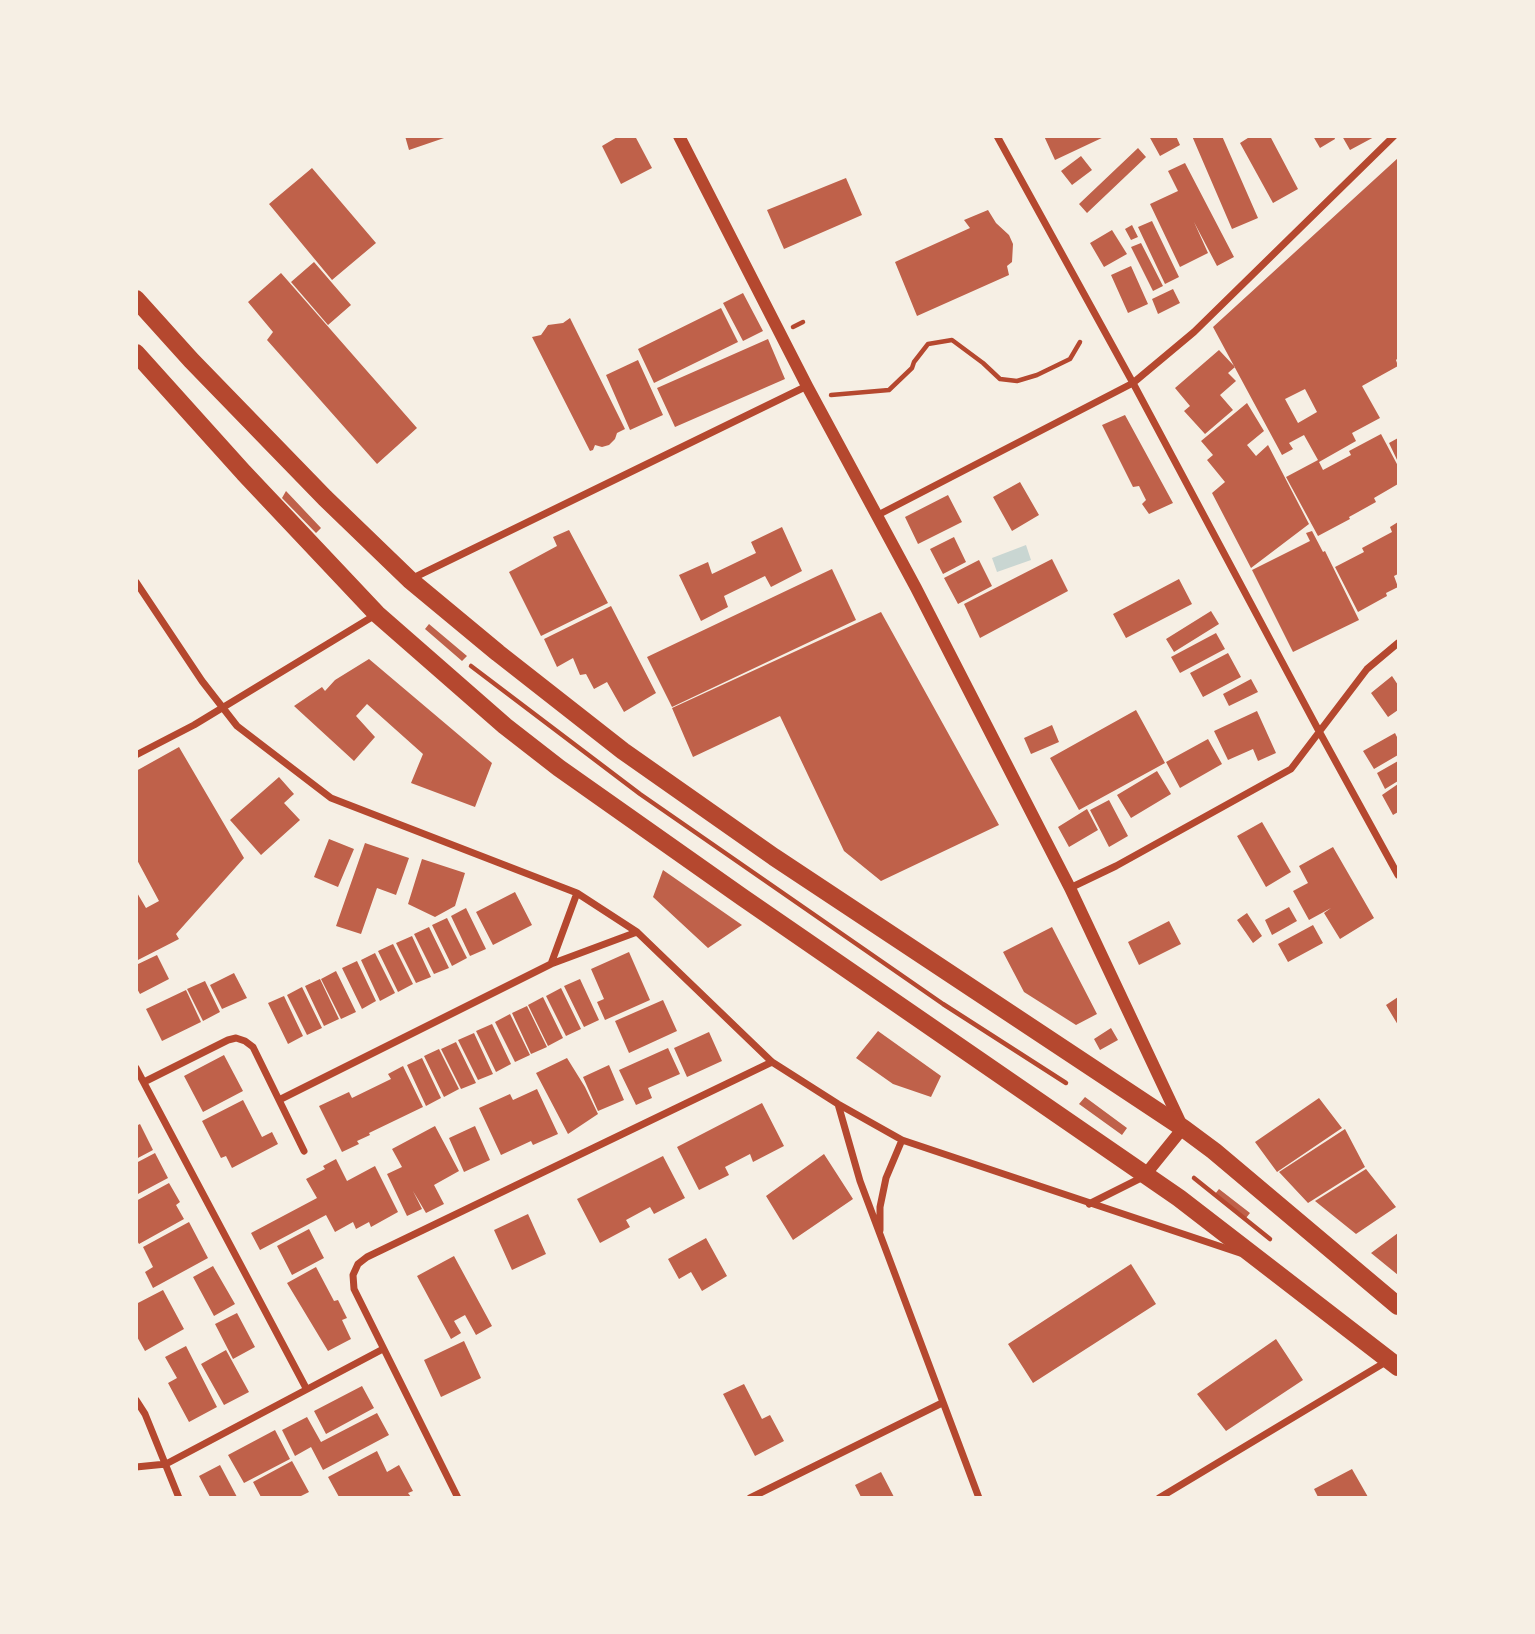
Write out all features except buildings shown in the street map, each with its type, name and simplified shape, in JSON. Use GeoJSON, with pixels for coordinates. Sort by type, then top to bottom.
{"type":"FeatureCollection","features":[{"type":"Feature","properties":{"kind":"main road"},"geometry":{"type":"LineString","coordinates":[[136,299],[191,360],[325,498],[410,580],[498,653],[623,751],[774,857],[1182,1128],[1398,1306]]}},
{"type":"Feature","properties":{"kind":"main road"},"geometry":{"type":"LineString","coordinates":[[136,353],[377,614],[505,726],[559,768],[741,897],[1180,1198],[1394,1363]]}},
{"type":"Feature","properties":{"kind":"street"},"geometry":{"type":"LineString","coordinates":[[680,136],[807,386],[916,588],[1070,888],[1182,1128],[1145,1175],[1089,1204]]}},
{"type":"Feature","properties":{"kind":"street"},"geometry":{"type":"LineString","coordinates":[[997,136],[1398,875]]}},
{"type":"Feature","properties":{"kind":"street"},"geometry":{"type":"LineString","coordinates":[[876,516],[1133,383],[1194,332],[1394,136]]}},
{"type":"Feature","properties":{"kind":"street"},"geometry":{"type":"LineString","coordinates":[[410,580],[807,386]]}},
{"type":"Feature","properties":{"kind":"street"},"geometry":{"type":"LineString","coordinates":[[136,582],[202,681],[237,726],[331,798],[577,893],[637,932],[772,1062],[838,1104],[902,1140],[1261,1260]]}},
{"type":"Feature","properties":{"kind":"street"},"geometry":{"type":"LineString","coordinates":[[136,755],[377,614]]}},
{"type":"Feature","properties":{"kind":"street"},"geometry":{"type":"LineString","coordinates":[[1070,888],[1116,866],[1292,769],[1367,669],[1398,643]]}},
{"type":"Feature","properties":{"kind":"street"},"geometry":{"type":"LineString","coordinates":[[551,964],[577,893]]}},
{"type":"Feature","properties":{"kind":"street"},"geometry":{"type":"LineString","coordinates":[[279,1100],[551,964],[637,932]]}},
{"type":"Feature","properties":{"kind":"street"},"geometry":{"type":"LineString","coordinates":[[144,1082],[228,1040],[236,1038],[245,1041],[253,1048],[304,1151]]}},
{"type":"Feature","properties":{"kind":"street"},"geometry":{"type":"LineString","coordinates":[[458,1497],[354,1289],[353,1275],[358,1264],[772,1062]]}},
{"type":"Feature","properties":{"kind":"street"},"geometry":{"type":"LineString","coordinates":[[136,1068],[306,1388]]}},
{"type":"Feature","properties":{"kind":"street"},"geometry":{"type":"LineString","coordinates":[[838,1104],[859,1181],[979,1497]]}},
{"type":"Feature","properties":{"kind":"street"},"geometry":{"type":"LineString","coordinates":[[880,1233],[880,1207],[886,1178],[902,1140]]}},
{"type":"Feature","properties":{"kind":"street"},"geometry":{"type":"LineString","coordinates":[[136,1467],[166,1464],[383,1349]]}},
{"type":"Feature","properties":{"kind":"street"},"geometry":{"type":"LineString","coordinates":[[1159,1497],[1394,1363]]}},
{"type":"Feature","properties":{"kind":"street"},"geometry":{"type":"LineString","coordinates":[[136,1400],[145,1414],[179,1497]]}},
{"type":"Feature","properties":{"kind":"street"},"geometry":{"type":"LineString","coordinates":[[750,1497],[942,1404]]}},
{"type":"Feature","properties":{"kind":"path"},"geometry":{"type":"LineString","coordinates":[[827,396],[889,390],[912,368],[928,344],[952,340],[1000,379],[1017,381],[1037,375],[1070,359],[1080,342]]}},
{"type":"Feature","properties":{"kind":"shaded area"},"geometry":{"type":"Polygon","coordinates":[[[1026,545],[1031,560],[997,572],[992,558],[1026,545]]]}}]}
